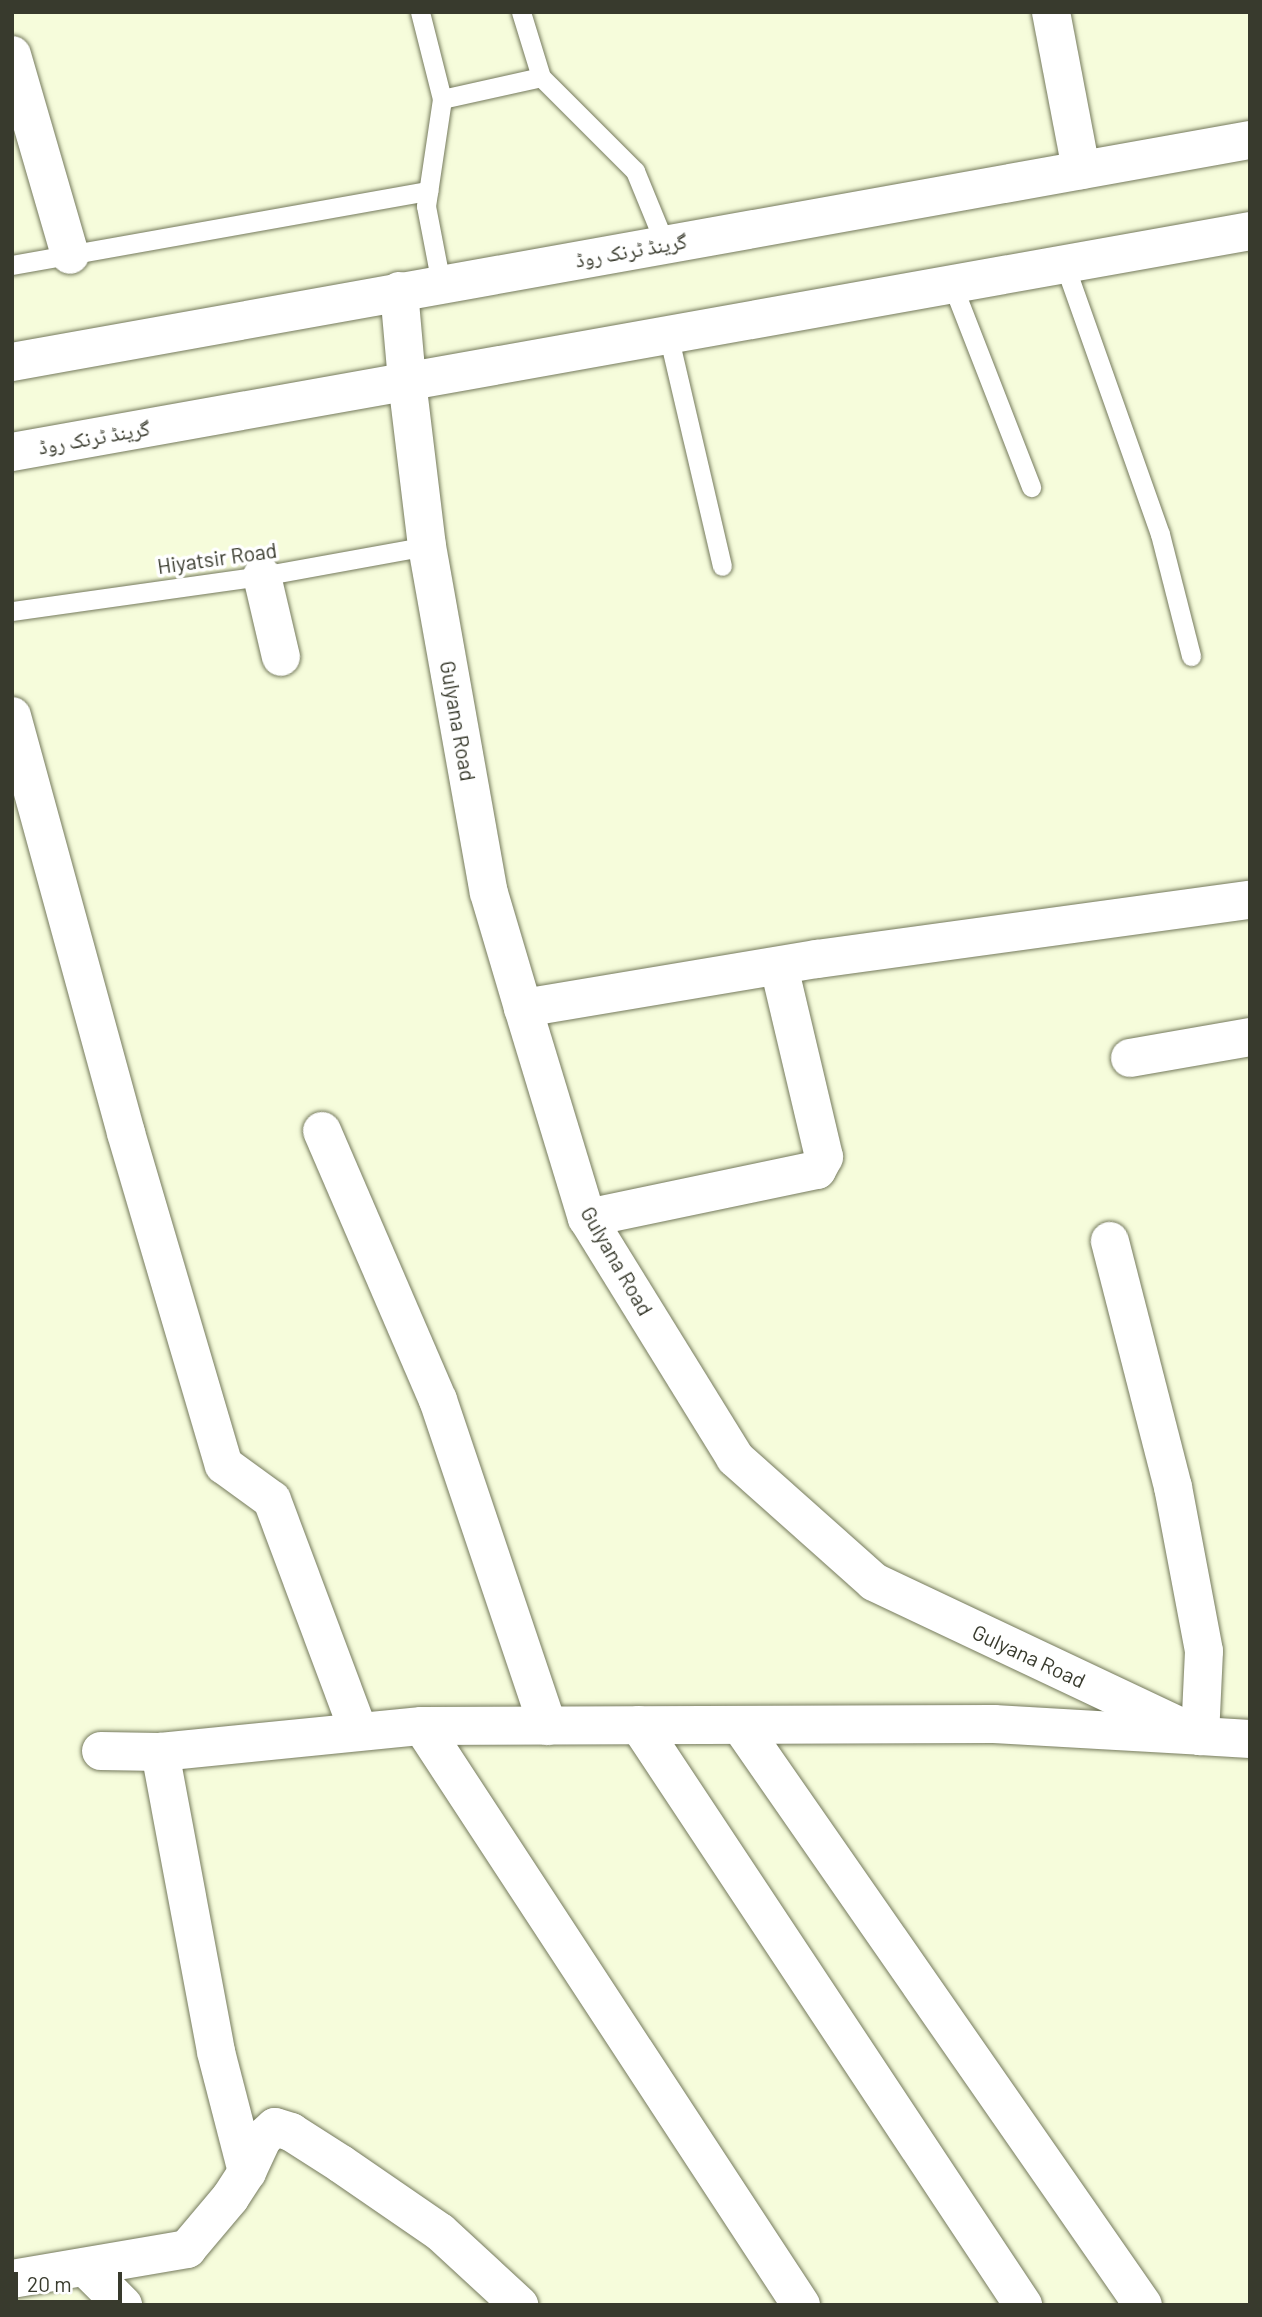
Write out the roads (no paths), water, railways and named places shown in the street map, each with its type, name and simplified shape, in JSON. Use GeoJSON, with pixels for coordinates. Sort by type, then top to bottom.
{"type":"FeatureCollection","features":[{"type":"Feature","properties":{"kind":"main road"},"geometry":{"type":"LineString","coordinates":[[1051,12],[1081,170]]}},
{"type":"Feature","properties":{"kind":"main road"},"geometry":{"type":"LineString","coordinates":[[12,55],[70,255]]}},
{"type":"Feature","properties":{"kind":"main road","name":"گرینڈ ٹرنک روڈ"},"geometry":{"type":"LineString","coordinates":[[12,362],[1250,140]]}},
{"type":"Feature","properties":{"kind":"main road","name":"گرینڈ ٹرنک روڈ"},"geometry":{"type":"LineString","coordinates":[[12,452],[1064,263],[1249,233]]}},
{"type":"Feature","properties":{"kind":"main road","name":"Gulyana Road"},"geometry":{"type":"LineString","coordinates":[[399,291],[427,546],[489,893],[587,1218],[735,1458],[874,1583],[1200,1736],[1250,1739]]}},
{"type":"Feature","properties":{"kind":"main road"},"geometry":{"type":"LineString","coordinates":[[262,576],[281,657]]}},
{"type":"Feature","properties":{"kind":"main road"},"geometry":{"type":"LineString","coordinates":[[12,716],[126,1133],[224,1465],[272,1500],[358,1730]]}},
{"type":"Feature","properties":{"kind":"main road"},"geometry":{"type":"LineString","coordinates":[[523,1008],[779,966],[1250,900]]}},
{"type":"Feature","properties":{"kind":"main road"},"geometry":{"type":"LineString","coordinates":[[587,1218],[817,1170],[824,1157],[779,966]]}},
{"type":"Feature","properties":{"kind":"main road"},"geometry":{"type":"LineString","coordinates":[[1130,1058],[1250,1037]]}},
{"type":"Feature","properties":{"kind":"main road"},"geometry":{"type":"LineString","coordinates":[[322,1131],[438,1400],[548,1726]]}},
{"type":"Feature","properties":{"kind":"main road"},"geometry":{"type":"LineString","coordinates":[[101,1751],[160,1752],[358,1730],[422,1726],[994,1724],[1200,1736],[1203,1651],[1199,1624],[1173,1487],[1110,1241]]}},
{"type":"Feature","properties":{"kind":"main road"},"geometry":{"type":"LineString","coordinates":[[639,1725],[1020,2304]]}},
{"type":"Feature","properties":{"kind":"main road"},"geometry":{"type":"LineString","coordinates":[[740,1725],[1143,2305]]}},
{"type":"Feature","properties":{"kind":"main road"},"geometry":{"type":"LineString","coordinates":[[422,1726],[801,2305]]}},
{"type":"Feature","properties":{"kind":"main road"},"geometry":{"type":"LineString","coordinates":[[160,1752],[216,2052],[247,2172]]}},
{"type":"Feature","properties":{"kind":"main road"},"geometry":{"type":"LineString","coordinates":[[12,2280],[187,2249],[247,2172],[263,2137],[275,2127],[290,2132],[440,2232],[519,2305]]}},
{"type":"Feature","properties":{"kind":"main road"},"geometry":{"type":"LineString","coordinates":[[85,2267],[122,2305]]}},
{"type":"Feature","properties":{"kind":"lane"},"geometry":{"type":"LineString","coordinates":[[420,12],[442,99],[426,206],[441,284]]}},
{"type":"Feature","properties":{"kind":"lane"},"geometry":{"type":"LineString","coordinates":[[521,12],[541,77],[635,171],[665,244]]}},
{"type":"Feature","properties":{"kind":"lane"},"geometry":{"type":"LineString","coordinates":[[442,99],[541,77]]}},
{"type":"Feature","properties":{"kind":"lane"},"geometry":{"type":"LineString","coordinates":[[12,265],[428,191]]}},
{"type":"Feature","properties":{"kind":"lane"},"geometry":{"type":"LineString","coordinates":[[1064,263],[1160,534],[1191,656]]}},
{"type":"Feature","properties":{"kind":"lane"},"geometry":{"type":"LineString","coordinates":[[952,284],[1031,487]]}},
{"type":"Feature","properties":{"kind":"lane"},"geometry":{"type":"LineString","coordinates":[[668,334],[722,566]]}},
{"type":"Feature","properties":{"kind":"lane","name":"Hiyatsir Road"},"geometry":{"type":"LineString","coordinates":[[12,611],[262,576],[427,546]]}}]}
